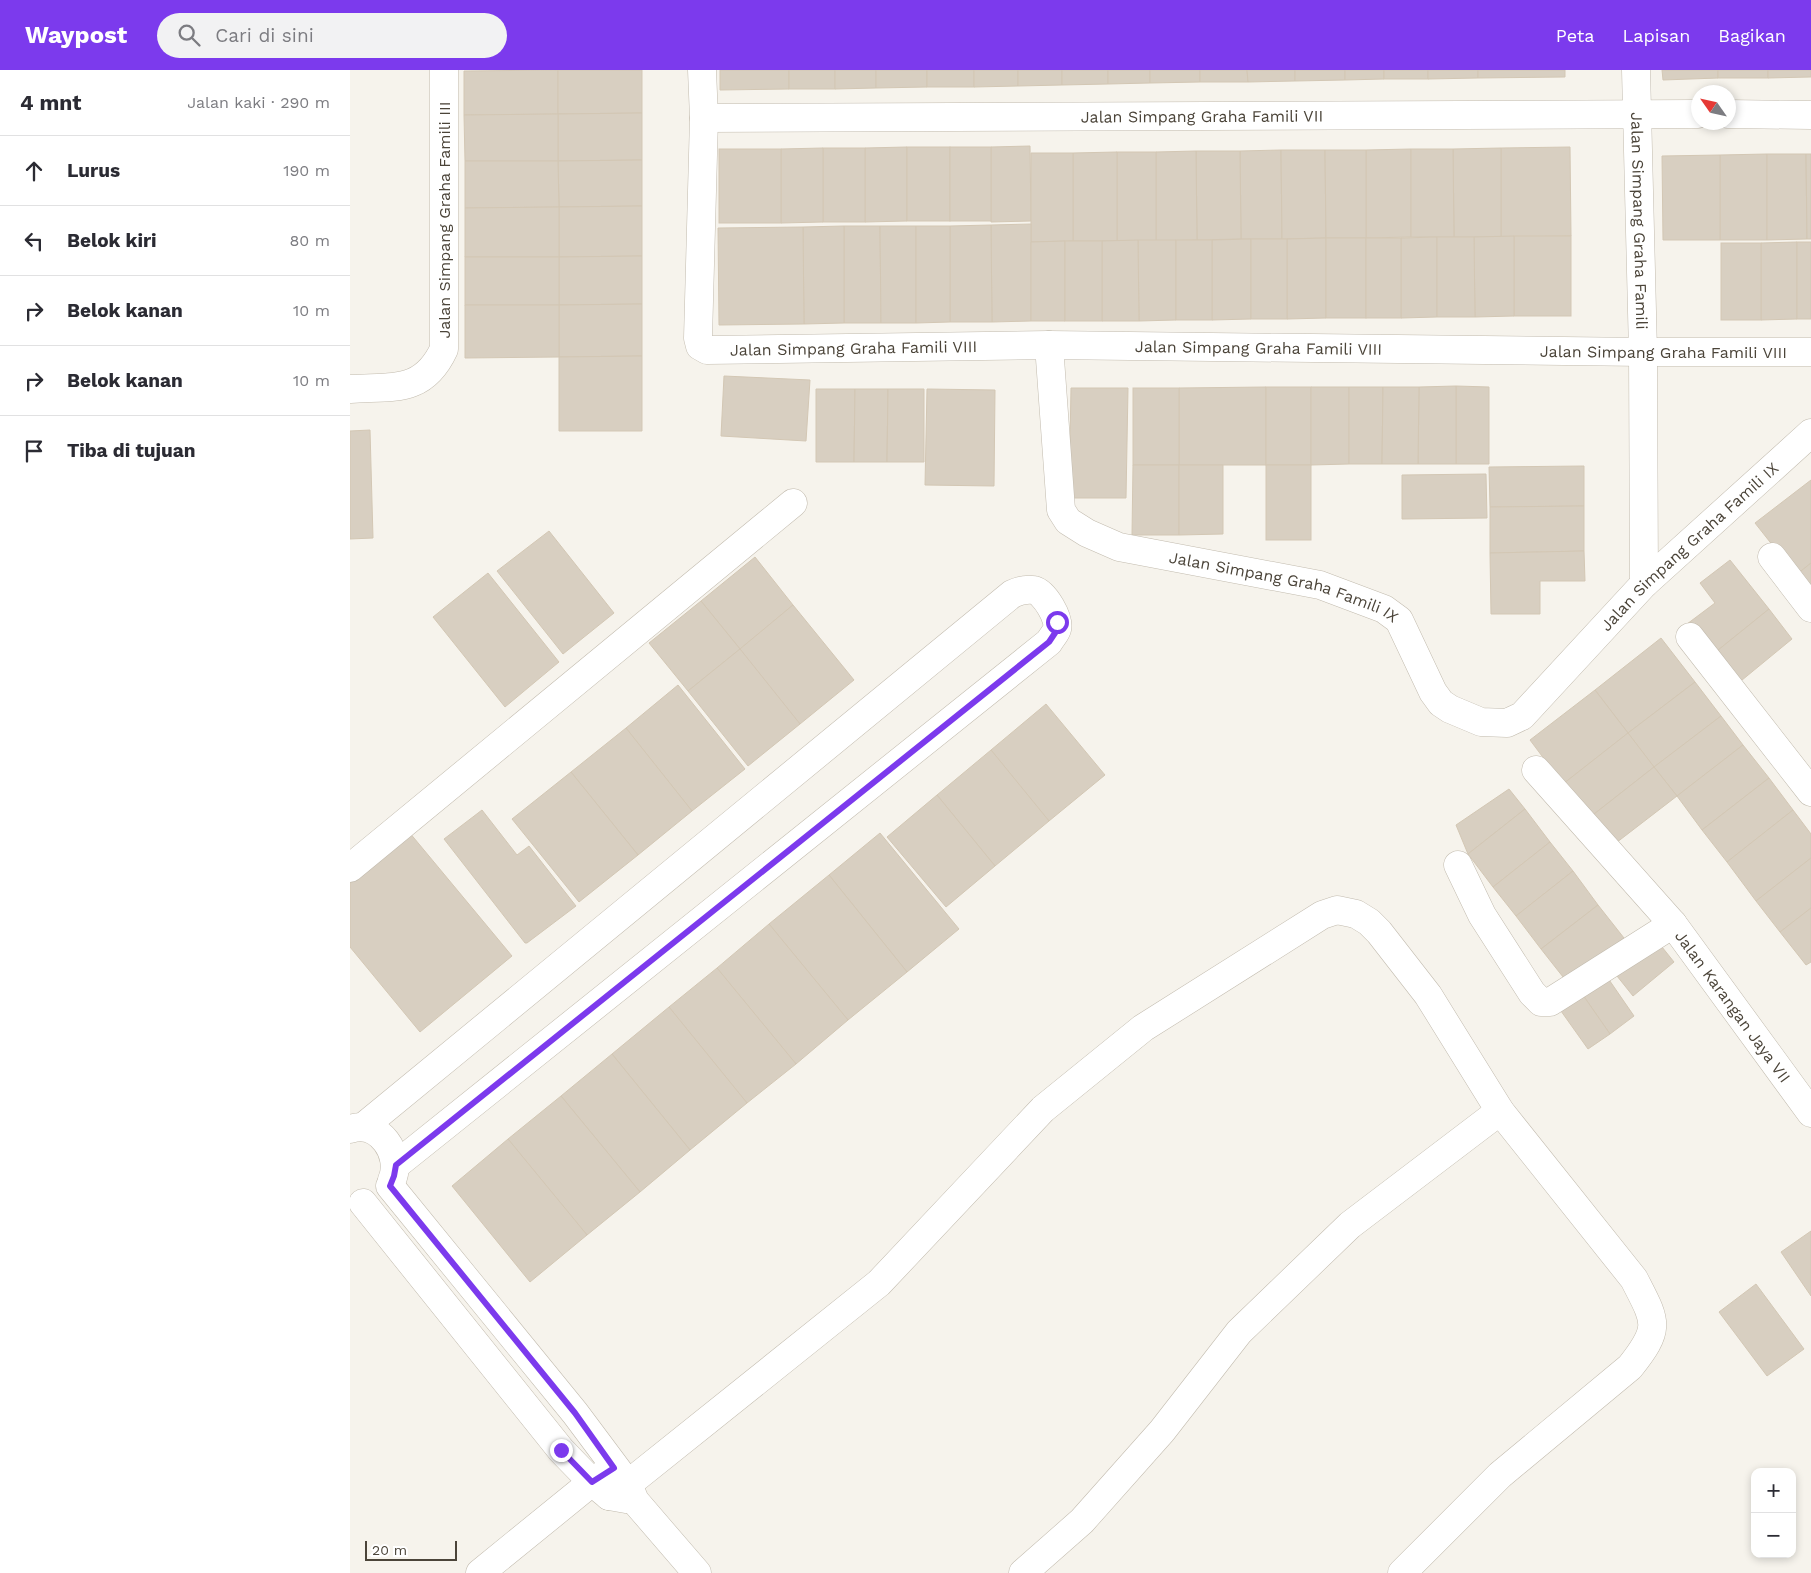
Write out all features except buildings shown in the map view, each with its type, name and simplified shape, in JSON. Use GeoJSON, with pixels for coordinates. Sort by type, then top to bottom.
{"type":"FeatureCollection","features":[{"type":"Feature","properties":{"kind":"street","name":"Jalan Simpang Graha Famili III"},"geometry":{"type":"LineString","coordinates":[[350,389],[406,386],[424,377],[438,364],[444,349],[444,70]]}},
{"type":"Feature","properties":{"kind":"street"},"geometry":{"type":"LineString","coordinates":[[702,70],[704,118]]}},
{"type":"Feature","properties":{"kind":"street","name":"Jalan Simpang Graha Famili"},"geometry":{"type":"LineString","coordinates":[[1636,70],[1643,352],[1644,584]]}},
{"type":"Feature","properties":{"kind":"street","name":"Jalan Simpang Graha Famili VII"},"geometry":{"type":"LineString","coordinates":[[704,118],[1691,114]]}},
{"type":"Feature","properties":{"kind":"street"},"geometry":{"type":"LineString","coordinates":[[1736,114],[1811,115]]}},
{"type":"Feature","properties":{"kind":"street","name":"Jalan Simpang Graha Famili VIII"},"geometry":{"type":"LineString","coordinates":[[704,118],[698,338],[700,346],[707,350],[1049,345],[1643,352],[1811,352]]}},
{"type":"Feature","properties":{"kind":"street","name":"Jalan Simpang Graha Famili IX"},"geometry":{"type":"LineString","coordinates":[[1049,345],[1061,510],[1068,521],[1087,533],[1119,547],[1320,585],[1384,610],[1399,620],[1433,692],[1441,703],[1480,722],[1507,723],[1522,716],[1644,584],[1811,433]]}},
{"type":"Feature","properties":{"kind":"street"},"geometry":{"type":"LineString","coordinates":[[350,868],[793,502]]}},
{"type":"Feature","properties":{"kind":"street"},"geometry":{"type":"LineString","coordinates":[[1772,557],[1811,608]]}},
{"type":"Feature","properties":{"kind":"street"},"geometry":{"type":"LineString","coordinates":[[354,1127],[1012,594],[1017,591],[1034,590],[1040,593],[1049,605],[1057,622],[1057,630],[1049,642],[393,1176],[382,1194],[354,1203],[561,1450],[616,1486]]}},
{"type":"Feature","properties":{"kind":"street"},"geometry":{"type":"LineString","coordinates":[[1690,637],[1811,792]]}},
{"type":"Feature","properties":{"kind":"street","name":"Jalan Karangan Jaya VII"},"geometry":{"type":"LineString","coordinates":[[1536,770],[1672,924],[1811,1113]]}},
{"type":"Feature","properties":{"kind":"street","name":"Jalan Karangan Jaya VII"},"geometry":{"type":"LineString","coordinates":[[1458,866],[1482,915],[1532,993],[1541,1002],[1550,1002],[1672,924]]}},
{"type":"Feature","properties":{"kind":"street"},"geometry":{"type":"LineString","coordinates":[[480,1573],[616,1486],[879,1282],[1043,1109],[1143,1028],[1322,915],[1337,910],[1356,914],[1380,932],[1428,995],[1500,1111],[1634,1279],[1650,1310],[1653,1325],[1652,1335],[1645,1349],[1630,1367],[1500,1475],[1402,1573]]}},
{"type":"Feature","properties":{"kind":"street"},"geometry":{"type":"LineString","coordinates":[[1023,1573],[1082,1521],[1162,1431],[1246,1326],[1350,1225],[1500,1111]]}},
{"type":"Feature","properties":{"kind":"street"},"geometry":{"type":"LineString","coordinates":[[354,1127],[380,1134],[392,1147],[393,1176],[575,1413],[616,1486],[697,1573]]}},
{"type":"Feature","properties":{"kind":"route"},"geometry":{"type":"LineString","coordinates":[[561,1450],[592,1482],[614,1468],[575,1413],[390,1186],[396,1165],[1049,642],[1057,630],[1057,622]]}}]}
